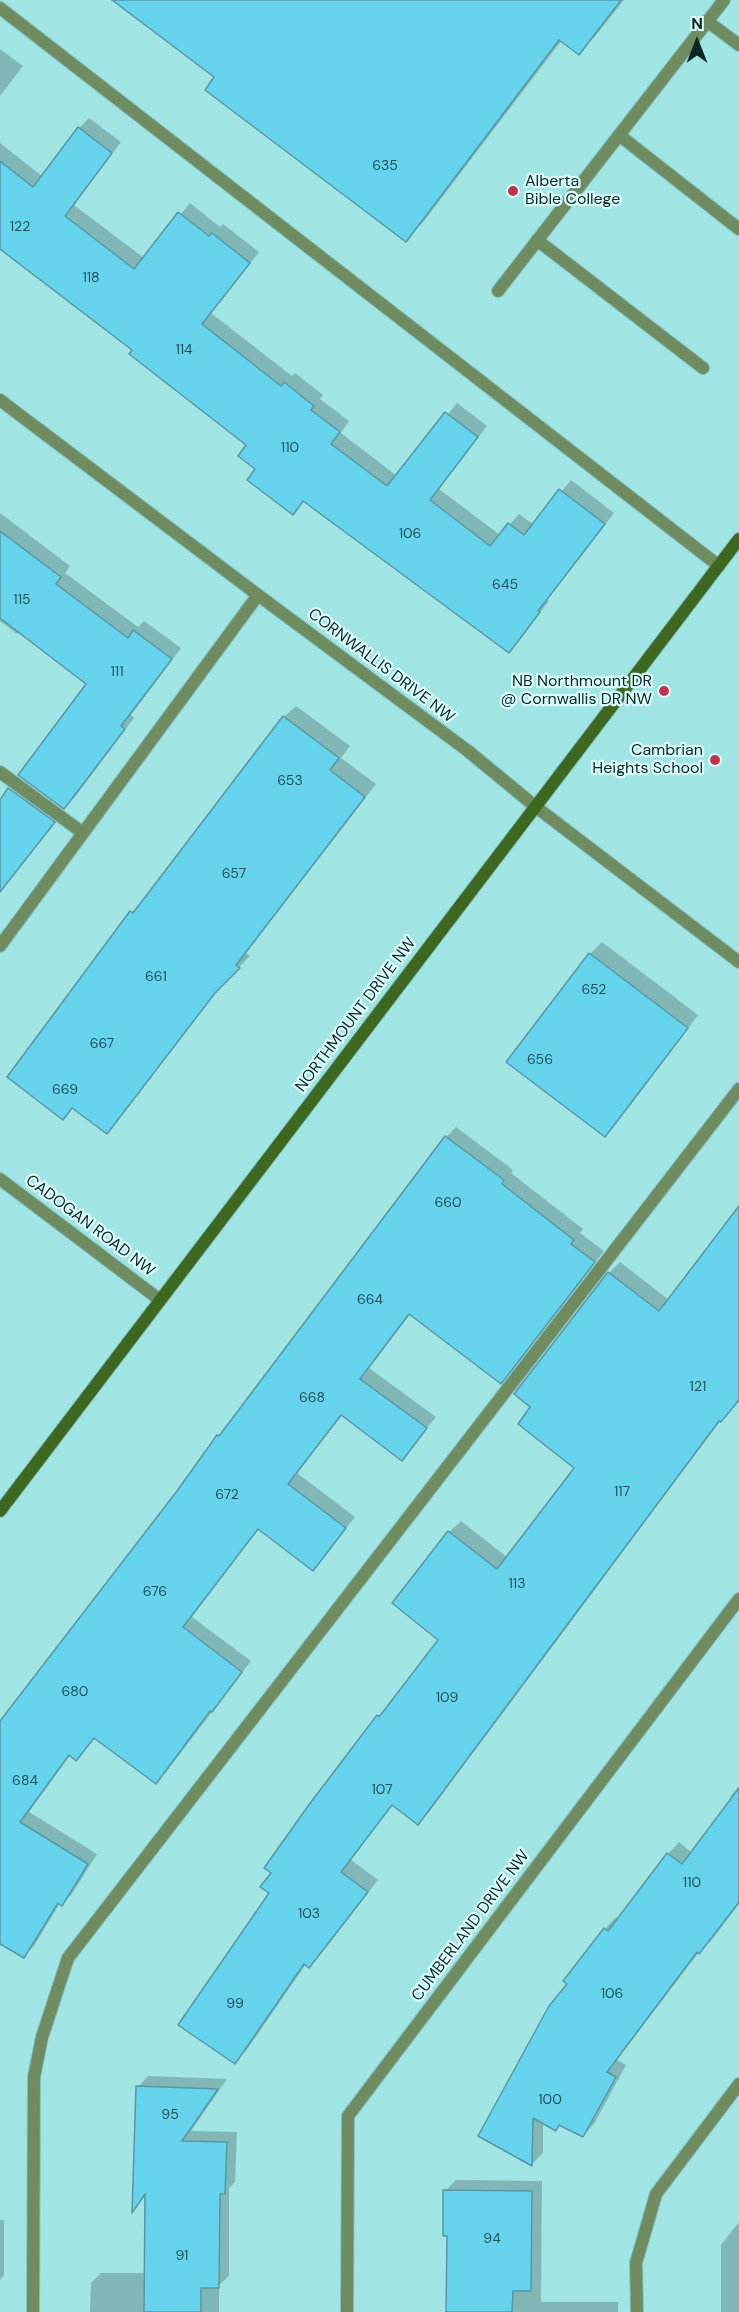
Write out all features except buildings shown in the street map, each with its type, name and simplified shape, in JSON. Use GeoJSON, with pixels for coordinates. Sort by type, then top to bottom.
{"type":"FeatureCollection","features":[{"type":"Feature","properties":{"kind":"street"},"geometry":{"type":"LineString","coordinates":[[498,291],[724,0]]}},
{"type":"Feature","properties":{"kind":"street"},"geometry":{"type":"LineString","coordinates":[[0,8],[719,566]]}},
{"type":"Feature","properties":{"kind":"street"},"geometry":{"type":"LineString","coordinates":[[707,21],[739,45]]}},
{"type":"Feature","properties":{"kind":"street"},"geometry":{"type":"LineString","coordinates":[[619,135],[739,229]]}},
{"type":"Feature","properties":{"kind":"street"},"geometry":{"type":"LineString","coordinates":[[537,240],[703,368]]}},
{"type":"Feature","properties":{"kind":"street","name":"CORNWALLIS DRIVE NW"},"geometry":{"type":"LineString","coordinates":[[0,400],[468,751],[536,807],[739,962]]}},
{"type":"Feature","properties":{"kind":"street","name":"NORTHMOUNT DRIVE NW"},"geometry":{"type":"LineString","coordinates":[[0,1511],[739,539]]}},
{"type":"Feature","properties":{"kind":"street"},"geometry":{"type":"LineString","coordinates":[[0,946],[258,595]]}},
{"type":"Feature","properties":{"kind":"street"},"geometry":{"type":"LineString","coordinates":[[0,772],[83,833]]}},
{"type":"Feature","properties":{"kind":"street"},"geometry":{"type":"LineString","coordinates":[[33,2312],[34,2077],[42,2037],[68,1958],[739,1089]]}},
{"type":"Feature","properties":{"kind":"street","name":"CADOGAN ROAD NW"},"geometry":{"type":"LineString","coordinates":[[0,1179],[160,1300]]}},
{"type":"Feature","properties":{"kind":"street","name":"CUMBERLAND DRIVE NW"},"geometry":{"type":"LineString","coordinates":[[346,2312],[348,2116],[739,1599]]}},
{"type":"Feature","properties":{"kind":"street"},"geometry":{"type":"LineString","coordinates":[[637,2312],[636,2263],[656,2194],[739,2084]]}},
{"type":"Feature","properties":{"kind":"place","name":"Alberta Bible College"},"geometry":{"type":"Point","coordinates":[513,191]}},
{"type":"Feature","properties":{"kind":"place","name":"NB Northmount DR @ Cornwallis DR NW"},"geometry":{"type":"Point","coordinates":[664,691]}},
{"type":"Feature","properties":{"kind":"place","name":"Cambrian Heights School"},"geometry":{"type":"Point","coordinates":[715,760]}}]}
